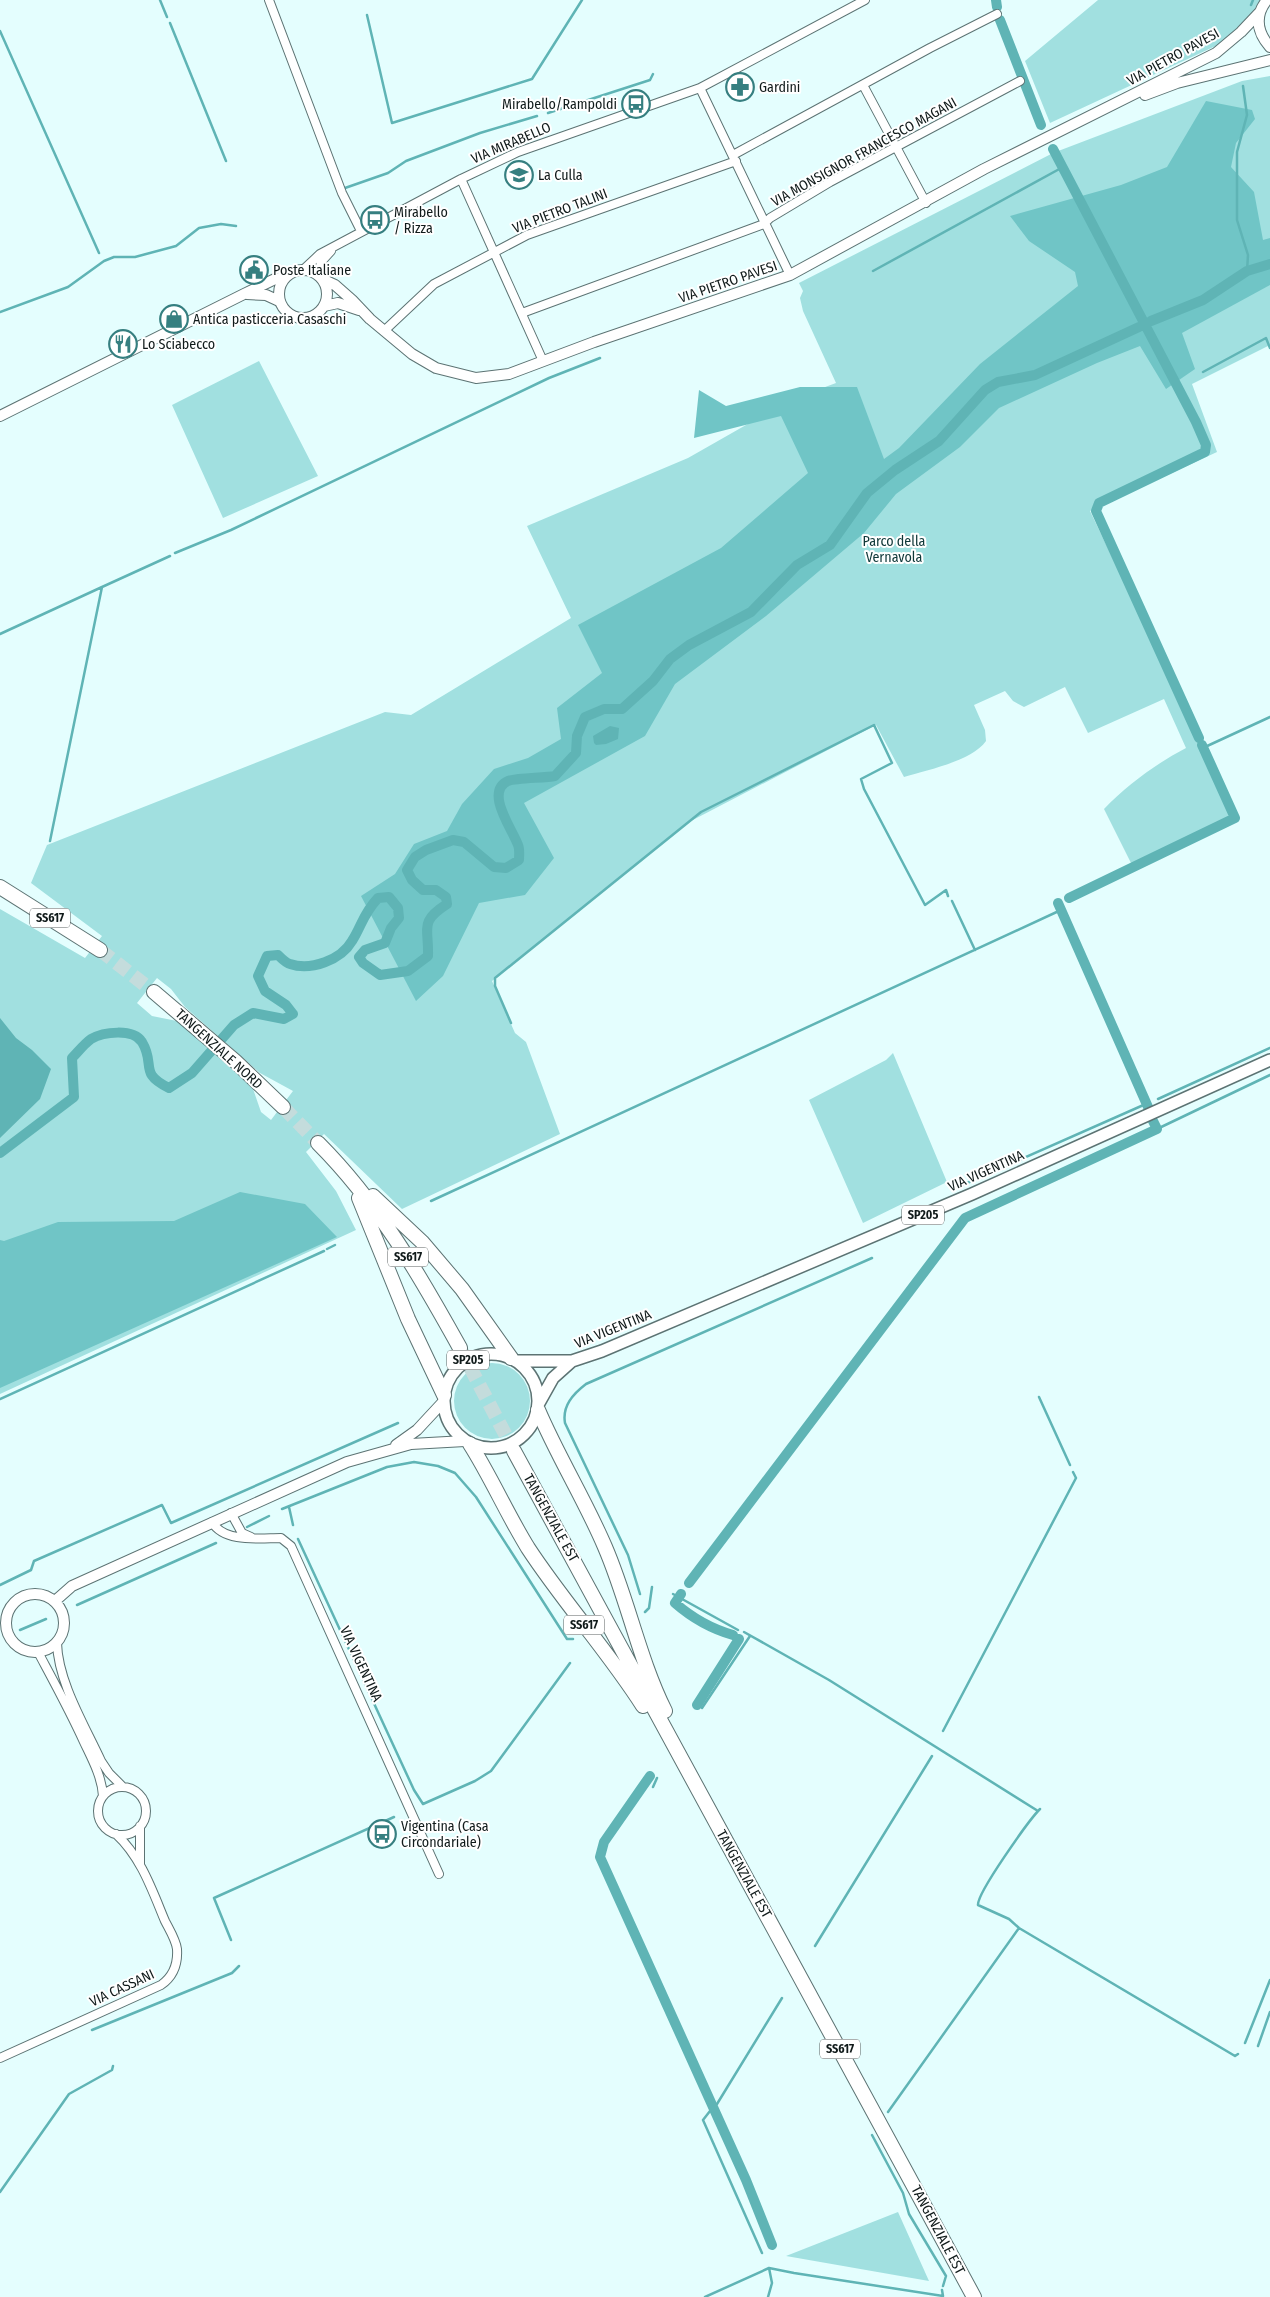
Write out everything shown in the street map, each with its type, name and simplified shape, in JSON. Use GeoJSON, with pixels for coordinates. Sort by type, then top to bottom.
{"type":"FeatureCollection","features":[{"type":"Feature","properties":{"kind":"highway","name":"SS617"},"geometry":{"type":"LineString","coordinates":[[0,887],[100,950]]}},
{"type":"Feature","properties":{"kind":"highway","name":"TANGENZIALE NORD"},"geometry":{"type":"LineString","coordinates":[[154,992],[235,1061],[283,1107]]}},
{"type":"Feature","properties":{"kind":"highway","name":"SS617"},"geometry":{"type":"LineString","coordinates":[[318,1143],[422,1242],[462,1289],[514,1359]]}},
{"type":"Feature","properties":{"kind":"highway","name":"SS617"},"geometry":{"type":"LineString","coordinates":[[347,1172],[393,1233],[460,1348]]}},
{"type":"Feature","properties":{"kind":"highway","name":"SS617"},"geometry":{"type":"LineString","coordinates":[[347,1172],[372,1227],[408,1319],[444,1399]]}},
{"type":"Feature","properties":{"kind":"highway","name":"SS617"},"geometry":{"type":"LineString","coordinates":[[538,1406],[552,1444],[577,1488],[606,1547],[644,1659],[705,1801]]}},
{"type":"Feature","properties":{"kind":"highway","name":"SS617"},"geometry":{"type":"LineString","coordinates":[[468,1443],[527,1546],[564,1600],[627,1680],[705,1801]]}},
{"type":"Feature","properties":{"kind":"highway","name":"TANGENZIALE EST"},"geometry":{"type":"LineString","coordinates":[[514,1451],[974,2297]]}},
{"type":"Feature","properties":{"kind":"main road","name":"VIA VIGENTINA"},"geometry":{"type":"LineString","coordinates":[[444,1399],[451,1375],[470,1358],[493,1354],[514,1359],[572,1361],[602,1351],[963,1198],[1270,1060]]}},
{"type":"Feature","properties":{"kind":"main road"},"geometry":{"type":"LineString","coordinates":[[514,1359],[532,1376],[538,1393],[538,1406]]}},
{"type":"Feature","properties":{"kind":"main road","name":"VIA VIGENTINA"},"geometry":{"type":"LineString","coordinates":[[468,1443],[494,1449],[507,1446],[520,1439],[530,1429],[538,1406],[554,1378],[572,1361]]}},
{"type":"Feature","properties":{"kind":"main road"},"geometry":{"type":"LineString","coordinates":[[444,1399],[450,1425],[468,1443]]}},
{"type":"Feature","properties":{"kind":"street"},"geometry":{"type":"LineString","coordinates":[[269,0],[342,193],[361,231]]}},
{"type":"Feature","properties":{"kind":"street","name":"VIA MIRABELLO"},"geometry":{"type":"LineString","coordinates":[[303,270],[315,257],[341,242],[461,179],[518,152],[700,88],[865,0]]}},
{"type":"Feature","properties":{"kind":"street","name":"VIA PIETRO PAVESI"},"geometry":{"type":"LineString","coordinates":[[320,277],[335,285],[412,354],[436,368],[476,378],[509,374],[594,342],[790,275],[984,169],[1216,53],[1241,32],[1259,13],[1267,0]]}},
{"type":"Feature","properties":{"kind":"street"},"geometry":{"type":"LineString","coordinates":[[1259,13],[1259,31],[1270,47]]}},
{"type":"Feature","properties":{"kind":"street","name":"VIA PIETRO TALINI"},"geometry":{"type":"LineString","coordinates":[[384,330],[434,284],[526,235],[735,158],[930,48],[997,14]]}},
{"type":"Feature","properties":{"kind":"street","name":"VIA PIETRO PAVESI"},"geometry":{"type":"LineString","coordinates":[[1093,115],[1177,83],[1270,60]]}},
{"type":"Feature","properties":{"kind":"street","name":"VIA MONSIGNOR FRANCESCO MAGANI"},"geometry":{"type":"LineString","coordinates":[[522,313],[764,224],[770,218],[830,182],[1020,81]]}},
{"type":"Feature","properties":{"kind":"street"},"geometry":{"type":"LineString","coordinates":[[863,85],[926,202]]}},
{"type":"Feature","properties":{"kind":"street"},"geometry":{"type":"LineString","coordinates":[[700,88],[790,275]]}},
{"type":"Feature","properties":{"kind":"street"},"geometry":{"type":"LineString","coordinates":[[461,179],[543,361]]}},
{"type":"Feature","properties":{"kind":"street","name":"VIA MIRABELLO"},"geometry":{"type":"LineString","coordinates":[[320,277],[324,257],[341,242]]}},
{"type":"Feature","properties":{"kind":"street"},"geometry":{"type":"LineString","coordinates":[[0,416],[244,294],[275,279],[303,270],[320,277],[328,292],[324,306],[316,316],[300,319],[288,314],[279,301],[266,295],[244,294]]}},
{"type":"Feature","properties":{"kind":"street"},"geometry":{"type":"LineString","coordinates":[[279,301],[279,289],[287,276]]}},
{"type":"Feature","properties":{"kind":"street","name":"VIA PIETRO PAVESI"},"geometry":{"type":"LineString","coordinates":[[324,306],[338,303],[345,304],[364,312]]}},
{"type":"Feature","properties":{"kind":"street","name":"VIA VIGENTINA"},"geometry":{"type":"LineString","coordinates":[[392,1448],[417,1430],[444,1399]]}},
{"type":"Feature","properties":{"kind":"street","name":"VIA VIGENTINA"},"geometry":{"type":"LineString","coordinates":[[55,1601],[72,1586],[348,1462],[411,1444],[468,1443]]}},
{"type":"Feature","properties":{"kind":"street"},"geometry":{"type":"LineString","coordinates":[[231,1513],[242,1533],[253,1538]]}},
{"type":"Feature","properties":{"kind":"street","name":"VIA VIGENTINA"},"geometry":{"type":"LineString","coordinates":[[212,1522],[216,1529],[241,1538],[281,1538],[291,1546],[439,1874]]}},
{"type":"Feature","properties":{"kind":"street"},"geometry":{"type":"LineString","coordinates":[[38,1593],[55,1601],[64,1617],[65,1626],[57,1643],[45,1651],[38,1652],[22,1649],[5,1637],[3,1622],[8,1612],[20,1598],[38,1593]]}},
{"type":"Feature","properties":{"kind":"street","name":"VIA CASSANI"},"geometry":{"type":"LineString","coordinates":[[57,1643],[58,1660],[64,1678],[101,1761],[123,1787],[130,1789],[142,1798],[145,1812],[140,1826],[140,1865]]}},
{"type":"Feature","properties":{"kind":"street","name":"VIA CASSANI"},"geometry":{"type":"LineString","coordinates":[[0,2058],[161,1985],[170,1979],[176,1966],[177,1947],[140,1865],[125,1842],[116,1834],[106,1829],[98,1815],[98,1807],[103,1796],[96,1768],[61,1693],[38,1652]]}},
{"type":"Feature","properties":{"kind":"street"},"geometry":{"type":"LineString","coordinates":[[103,1796],[116,1788],[123,1787]]}},
{"type":"Feature","properties":{"kind":"street"},"geometry":{"type":"LineString","coordinates":[[116,1834],[129,1834],[140,1826]]}},
{"type":"Feature","properties":{"kind":"green space"},"geometry":{"type":"Polygon","coordinates":[[[1098,0],[1260,0],[1256,9],[1222,43],[1050,123],[1025,61],[1098,0]]]}},
{"type":"Feature","properties":{"kind":"green space","name":"Parco della Vernavola"},"geometry":{"type":"Polygon","coordinates":[[[1270,76],[1270,345],[1192,384],[1217,452],[1090,511],[1238,820],[1134,869],[1104,809],[1122,791],[1143,775],[1164,760],[1186,748],[1164,699],[1088,733],[1065,687],[1024,707],[1013,701],[1005,691],[974,705],[985,730],[986,741],[979,748],[971,754],[948,764],[904,777],[876,725],[689,822],[492,981],[515,1033],[526,1042],[560,1134],[402,1209],[324,1134],[306,1152],[336,1191],[356,1230],[0,1394],[0,909],[85,958],[102,936],[31,883],[47,845],[385,712],[411,715],[571,618],[527,526],[688,458],[790,400],[836,383],[803,311],[800,298],[803,291],[799,283],[1053,153],[1242,81],[1270,76]],[[157,978],[137,1003],[152,1016],[177,1021],[252,1086],[261,1112],[271,1120],[293,1091],[260,1073],[185,1007],[171,989],[157,978]]]}},
{"type":"Feature","properties":{"kind":"green space"},"geometry":{"type":"Polygon","coordinates":[[[259,361],[318,476],[223,518],[172,405],[259,361]]]}},
{"type":"Feature","properties":{"kind":"green space"},"geometry":{"type":"Polygon","coordinates":[[[893,1053],[947,1182],[863,1223],[809,1100],[886,1060],[893,1053]]]}},
{"type":"Feature","properties":{"kind":"green space"},"geometry":{"type":"Polygon","coordinates":[[[492,1363],[506,1366],[519,1374],[527,1387],[530,1401],[527,1415],[519,1428],[506,1436],[492,1439],[478,1436],[465,1428],[457,1415],[454,1401],[457,1387],[465,1374],[478,1366],[492,1363]]]}},
{"type":"Feature","properties":{"kind":"green space"},"geometry":{"type":"Polygon","coordinates":[[[898,2212],[929,2281],[786,2256],[898,2212]]]}},
{"type":"Feature","properties":{"kind":"shaded area"},"geometry":{"type":"Polygon","coordinates":[[[1206,101],[1252,110],[1255,119],[1236,143],[1231,167],[1254,192],[1263,240],[1270,238],[1270,285],[1182,333],[1195,369],[1166,389],[1140,346],[1097,363],[999,408],[960,447],[896,494],[864,533],[766,616],[675,684],[645,736],[524,803],[554,858],[525,895],[479,903],[443,976],[416,1001],[361,896],[395,874],[414,844],[447,831],[462,804],[494,769],[528,758],[561,739],[557,708],[602,673],[578,625],[721,548],[808,473],[781,416],[694,438],[699,390],[726,406],[800,387],[857,387],[884,459],[899,448],[980,364],[1078,286],[1075,272],[1029,241],[1010,216],[1121,185],[1167,167],[1206,101]]]}},
{"type":"Feature","properties":{"kind":"shaded area"},"geometry":{"type":"Polygon","coordinates":[[[610,726],[619,728],[618,739],[606,744],[596,745],[593,736],[610,726]]]}},
{"type":"Feature","properties":{"kind":"shaded area"},"geometry":{"type":"Polygon","coordinates":[[[0,1018],[16,1038],[32,1050],[51,1069],[40,1099],[0,1138],[0,1018]]]}},
{"type":"Feature","properties":{"kind":"shaded area"},"geometry":{"type":"Polygon","coordinates":[[[240,1192],[305,1204],[337,1237],[0,1388],[0,1240],[4,1241],[58,1222],[174,1221],[240,1192]]]}},
{"type":"Feature","properties":{"kind":"waterway"},"geometry":{"type":"LineString","coordinates":[[160,0],[167,17]]}},
{"type":"Feature","properties":{"kind":"waterway"},"geometry":{"type":"LineString","coordinates":[[367,15],[392,123],[532,79],[582,0]]}},
{"type":"Feature","properties":{"kind":"waterway"},"geometry":{"type":"LineString","coordinates":[[996,0],[997,7]]}},
{"type":"Feature","properties":{"kind":"waterway"},"geometry":{"type":"LineString","coordinates":[[1251,5],[1253,0]]}},
{"type":"Feature","properties":{"kind":"waterway"},"geometry":{"type":"LineString","coordinates":[[1000,20],[1041,125]]}},
{"type":"Feature","properties":{"kind":"waterway"},"geometry":{"type":"LineString","coordinates":[[170,23],[226,161]]}},
{"type":"Feature","properties":{"kind":"waterway"},"geometry":{"type":"LineString","coordinates":[[0,31],[99,253]]}},
{"type":"Feature","properties":{"kind":"waterway"},"geometry":{"type":"LineString","coordinates":[[548,113],[650,80],[653,74]]}},
{"type":"Feature","properties":{"kind":"waterway"},"geometry":{"type":"LineString","coordinates":[[1243,86],[1247,115],[1237,152],[1237,220],[1248,255],[1247,271]]}},
{"type":"Feature","properties":{"kind":"waterway"},"geometry":{"type":"LineString","coordinates":[[345,188],[388,173],[406,161],[480,133],[537,116]]}},
{"type":"Feature","properties":{"kind":"waterway"},"geometry":{"type":"LineString","coordinates":[[1053,149],[1196,422],[1206,445],[1205,452],[1099,503],[1096,511],[1199,738]]}},
{"type":"Feature","properties":{"kind":"waterway"},"geometry":{"type":"LineString","coordinates":[[873,271],[1063,167]]}},
{"type":"Feature","properties":{"kind":"waterway"},"geometry":{"type":"LineString","coordinates":[[0,312],[68,287],[104,261],[114,257],[135,257],[176,246],[199,228],[221,224],[236,226]]}},
{"type":"Feature","properties":{"kind":"waterway"},"geometry":{"type":"LineString","coordinates":[[1151,321],[1203,300],[1247,271],[1270,264]]}},
{"type":"Feature","properties":{"kind":"waterway"},"geometry":{"type":"LineString","coordinates":[[0,1153],[74,1097],[72,1058],[91,1039],[110,1033],[125,1033],[138,1038],[146,1050],[149,1068],[154,1078],[169,1088],[192,1073],[234,1025],[253,1013],[284,1019],[293,1014],[286,1005],[265,991],[258,976],[267,956],[278,955],[288,963],[307,966],[325,962],[341,954],[352,941],[369,909],[378,898],[389,897],[398,908],[399,918],[391,928],[385,943],[365,950],[359,957],[363,963],[380,975],[408,971],[428,956],[427,926],[432,916],[447,904],[446,897],[436,890],[423,890],[412,880],[407,870],[415,857],[426,850],[453,840],[464,842],[494,867],[506,868],[519,860],[519,847],[499,802],[501,786],[512,780],[555,776],[576,753],[577,736],[585,717],[604,709],[622,709],[653,681],[670,659],[689,645],[751,612],[797,565],[830,545],[867,493],[895,470],[939,441],[985,390],[998,382],[1035,375],[1139,327]]}},
{"type":"Feature","properties":{"kind":"waterway"},"geometry":{"type":"LineString","coordinates":[[1203,372],[1266,338],[1270,348]]}},
{"type":"Feature","properties":{"kind":"waterway"},"geometry":{"type":"LineString","coordinates":[[175,553],[231,530],[549,378],[600,358]]}},
{"type":"Feature","properties":{"kind":"waterway"},"geometry":{"type":"LineString","coordinates":[[50,841],[102,587],[170,556]]}},
{"type":"Feature","properties":{"kind":"waterway"},"geometry":{"type":"LineString","coordinates":[[0,634],[102,587]]}},
{"type":"Feature","properties":{"kind":"waterway"},"geometry":{"type":"LineString","coordinates":[[1205,747],[1270,717]]}},
{"type":"Feature","properties":{"kind":"waterway"},"geometry":{"type":"LineString","coordinates":[[511,1023],[495,986],[495,978],[701,812],[874,725],[892,763],[861,779],[864,789],[925,905],[946,890],[948,896]]}},
{"type":"Feature","properties":{"kind":"waterway"},"geometry":{"type":"LineString","coordinates":[[1069,898],[1235,818],[1202,745]]}},
{"type":"Feature","properties":{"kind":"waterway"},"geometry":{"type":"LineString","coordinates":[[952,901],[975,950]]}},
{"type":"Feature","properties":{"kind":"waterway"},"geometry":{"type":"LineString","coordinates":[[1058,903],[1148,1107]]}},
{"type":"Feature","properties":{"kind":"waterway"},"geometry":{"type":"LineString","coordinates":[[431,1201],[1061,910]]}},
{"type":"Feature","properties":{"kind":"waterway"},"geometry":{"type":"LineString","coordinates":[[1158,1099],[1270,1048]]}},
{"type":"Feature","properties":{"kind":"waterway"},"geometry":{"type":"LineString","coordinates":[[1157,1129],[1270,1075]]}},
{"type":"Feature","properties":{"kind":"waterway"},"geometry":{"type":"LineString","coordinates":[[958,1187],[1148,1103]]}},
{"type":"Feature","properties":{"kind":"waterway"},"geometry":{"type":"LineString","coordinates":[[689,1583],[965,1218],[1157,1129],[1153,1121]]}},
{"type":"Feature","properties":{"kind":"waterway"},"geometry":{"type":"LineString","coordinates":[[327,1249],[335,1245]]}},
{"type":"Feature","properties":{"kind":"waterway"},"geometry":{"type":"LineString","coordinates":[[0,1399],[324,1251]]}},
{"type":"Feature","properties":{"kind":"waterway"},"geometry":{"type":"LineString","coordinates":[[640,1594],[628,1555],[565,1423],[565,1411],[570,1401],[586,1384],[872,1258]]}},
{"type":"Feature","properties":{"kind":"waterway"},"geometry":{"type":"LineString","coordinates":[[1039,1397],[1070,1465]]}},
{"type":"Feature","properties":{"kind":"waterway"},"geometry":{"type":"LineString","coordinates":[[0,1585],[31,1570],[34,1561],[162,1505],[171,1523],[398,1423]]}},
{"type":"Feature","properties":{"kind":"waterway"},"geometry":{"type":"LineString","coordinates":[[282,1509],[387,1467],[414,1462],[438,1466],[455,1473],[476,1497],[567,1639],[573,1639]]}},
{"type":"Feature","properties":{"kind":"waterway"},"geometry":{"type":"LineString","coordinates":[[943,1731],[1076,1478],[1073,1472]]}},
{"type":"Feature","properties":{"kind":"waterway"},"geometry":{"type":"LineString","coordinates":[[289,1507],[293,1525]]}},
{"type":"Feature","properties":{"kind":"waterway"},"geometry":{"type":"LineString","coordinates":[[247,1527],[269,1516]]}},
{"type":"Feature","properties":{"kind":"waterway"},"geometry":{"type":"LineString","coordinates":[[298,1539],[414,1790],[423,1804],[475,1781],[491,1771],[570,1663]]}},
{"type":"Feature","properties":{"kind":"waterway"},"geometry":{"type":"LineString","coordinates":[[77,1605],[216,1543]]}},
{"type":"Feature","properties":{"kind":"waterway"},"geometry":{"type":"LineString","coordinates":[[645,1612],[649,1608],[652,1587]]}},
{"type":"Feature","properties":{"kind":"waterway"},"geometry":{"type":"LineString","coordinates":[[673,1594],[738,1630]]}},
{"type":"Feature","properties":{"kind":"waterway"},"geometry":{"type":"LineString","coordinates":[[681,1594],[675,1603],[681,1608],[710,1626],[733,1635]]}},
{"type":"Feature","properties":{"kind":"waterway"},"geometry":{"type":"LineString","coordinates":[[20,1630],[46,1619]]}},
{"type":"Feature","properties":{"kind":"waterway"},"geometry":{"type":"LineString","coordinates":[[744,1632],[829,1680],[1038,1811]]}},
{"type":"Feature","properties":{"kind":"waterway"},"geometry":{"type":"LineString","coordinates":[[702,1708],[750,1636]]}},
{"type":"Feature","properties":{"kind":"waterway"},"geometry":{"type":"LineString","coordinates":[[697,1705],[739,1639]]}},
{"type":"Feature","properties":{"kind":"waterway"},"geometry":{"type":"LineString","coordinates":[[815,1946],[932,1756]]}},
{"type":"Feature","properties":{"kind":"waterway"},"geometry":{"type":"LineString","coordinates":[[650,1776],[604,1842],[600,1857],[746,2180],[772,2245]]}},
{"type":"Feature","properties":{"kind":"waterway"},"geometry":{"type":"LineString","coordinates":[[653,1787],[657,1778]]}},
{"type":"Feature","properties":{"kind":"waterway"},"geometry":{"type":"LineString","coordinates":[[1040,1809],[994,1872],[978,1905],[1009,1919],[1019,1928],[1235,2056],[1238,2054]]}},
{"type":"Feature","properties":{"kind":"waterway"},"geometry":{"type":"LineString","coordinates":[[231,1940],[214,1898],[394,1817]]}},
{"type":"Feature","properties":{"kind":"waterway"},"geometry":{"type":"LineString","coordinates":[[888,2112],[1019,1928]]}},
{"type":"Feature","properties":{"kind":"waterway"},"geometry":{"type":"LineString","coordinates":[[92,2030],[232,1973],[239,1966]]}},
{"type":"Feature","properties":{"kind":"waterway"},"geometry":{"type":"LineString","coordinates":[[1245,2043],[1270,1980]]}},
{"type":"Feature","properties":{"kind":"waterway"},"geometry":{"type":"LineString","coordinates":[[717,2104],[782,1998]]}},
{"type":"Feature","properties":{"kind":"waterway"},"geometry":{"type":"LineString","coordinates":[[1258,2046],[1270,2012]]}},
{"type":"Feature","properties":{"kind":"waterway"},"geometry":{"type":"LineString","coordinates":[[0,2192],[69,2094],[112,2070],[113,2066]]}},
{"type":"Feature","properties":{"kind":"waterway"},"geometry":{"type":"LineString","coordinates":[[710,2111],[703,2120],[762,2253]]}},
{"type":"Feature","properties":{"kind":"waterway"},"geometry":{"type":"LineString","coordinates":[[872,2135],[903,2193],[909,2214],[946,2276],[943,2286]]}},
{"type":"Feature","properties":{"kind":"waterway"},"geometry":{"type":"LineString","coordinates":[[705,2297],[769,2268],[943,2296],[942,2290]]}},
{"type":"Feature","properties":{"kind":"waterway"},"geometry":{"type":"LineString","coordinates":[[768,2297],[772,2283],[769,2268]]}},
{"type":"Feature","properties":{"kind":"tunnel"},"geometry":{"type":"LineString","coordinates":[[100,950],[154,992]]}},
{"type":"Feature","properties":{"kind":"tunnel"},"geometry":{"type":"LineString","coordinates":[[283,1107],[318,1143]]}},
{"type":"Feature","properties":{"kind":"tunnel"},"geometry":{"type":"LineString","coordinates":[[460,1348],[514,1451]]}},
{"type":"Feature","properties":{"kind":"place","name":"Gardini"},"geometry":{"type":"Point","coordinates":[740,87]}},
{"type":"Feature","properties":{"kind":"place","name":"Mirabello/Rampoldi"},"geometry":{"type":"Point","coordinates":[636,104]}},
{"type":"Feature","properties":{"kind":"place","name":"La Culla"},"geometry":{"type":"Point","coordinates":[519,175]}},
{"type":"Feature","properties":{"kind":"place","name":"Mirabello / Rizza"},"geometry":{"type":"Point","coordinates":[375,220]}},
{"type":"Feature","properties":{"kind":"place","name":"Poste Italiane"},"geometry":{"type":"Point","coordinates":[254,270]}},
{"type":"Feature","properties":{"kind":"place","name":"Antica pasticceria Casaschi"},"geometry":{"type":"Point","coordinates":[174,319]}},
{"type":"Feature","properties":{"kind":"place","name":"Lo Sciabecco"},"geometry":{"type":"Point","coordinates":[123,344]}},
{"type":"Feature","properties":{"kind":"place","name":"Vigentina (Casa Circondariale)"},"geometry":{"type":"Point","coordinates":[382,1834]}}]}
